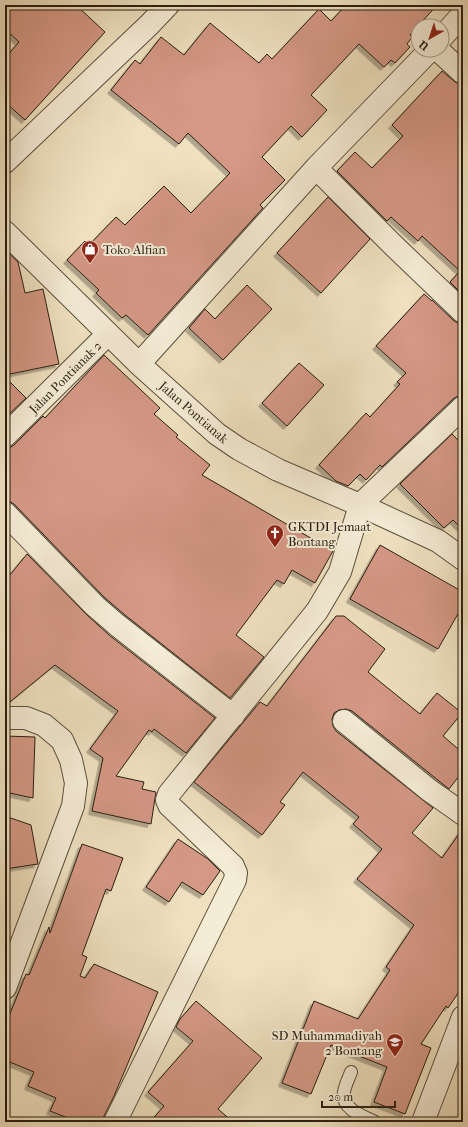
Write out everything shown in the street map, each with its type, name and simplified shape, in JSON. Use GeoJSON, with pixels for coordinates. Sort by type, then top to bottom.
{"type":"FeatureCollection","features":[{"type":"Feature","properties":{"kind":"street"},"geometry":{"type":"LineString","coordinates":[[5,162],[149,25],[168,5]]}},
{"type":"Feature","properties":{"kind":"street"},"geometry":{"type":"LineString","coordinates":[[450,28],[463,14]]}},
{"type":"Feature","properties":{"kind":"street"},"geometry":{"type":"LineString","coordinates":[[139,364],[316,168],[422,58]]}},
{"type":"Feature","properties":{"kind":"street"},"geometry":{"type":"LineString","coordinates":[[447,58],[463,73]]}},
{"type":"Feature","properties":{"kind":"street"},"geometry":{"type":"LineString","coordinates":[[316,168],[463,312]]}},
{"type":"Feature","properties":{"kind":"street","name":"Jalan Pontianak"},"geometry":{"type":"LineString","coordinates":[[5,232],[139,364],[217,434],[239,449],[278,470],[360,505],[438,541],[463,559]]}},
{"type":"Feature","properties":{"kind":"street","name":"Jalan Pontianak 2"},"geometry":{"type":"LineString","coordinates":[[5,436],[108,334]]}},
{"type":"Feature","properties":{"kind":"street"},"geometry":{"type":"LineString","coordinates":[[115,1122],[235,880],[236,873],[233,866],[168,805],[167,800],[169,794],[317,611],[340,572],[360,505],[463,407]]}},
{"type":"Feature","properties":{"kind":"street"},"geometry":{"type":"LineString","coordinates":[[5,514],[94,606],[116,625],[233,716]]}},
{"type":"Feature","properties":{"kind":"street"},"geometry":{"type":"LineString","coordinates":[[5,718],[26,718],[32,720],[44,725],[62,740],[71,760],[76,783],[73,806],[5,988]]}},
{"type":"Feature","properties":{"kind":"street"},"geometry":{"type":"LineString","coordinates":[[344,721],[429,790],[463,814]]}},
{"type":"Feature","properties":{"kind":"street"},"geometry":{"type":"LineString","coordinates":[[423,1122],[463,1016]]}},
{"type":"Feature","properties":{"kind":"lane"},"geometry":{"type":"LineString","coordinates":[[351,1072],[344,1091],[345,1102],[352,1110],[375,1122]]}},
{"type":"Feature","properties":{"kind":"building"},"geometry":{"type":"Polygon","coordinates":[[[5,5],[76,5],[105,32],[25,120],[5,102],[5,58],[19,42],[5,29],[5,5]]]}},
{"type":"Feature","properties":{"kind":"building"},"geometry":{"type":"Polygon","coordinates":[[[346,5],[437,5],[425,18],[410,18],[410,40],[407,44],[410,47],[395,63],[391,60],[384,67],[359,44],[311,95],[327,110],[302,137],[291,126],[262,157],[285,180],[260,205],[263,208],[148,335],[126,315],[122,318],[96,293],[99,290],[67,260],[85,241],[89,245],[116,217],[125,225],[164,186],[191,213],[230,173],[188,133],[179,144],[111,90],[135,60],[140,64],[161,37],[184,55],[210,23],[259,63],[267,54],[272,59],[319,9],[331,21],[346,5]]]}},
{"type":"Feature","properties":{"kind":"building"},"geometry":{"type":"Polygon","coordinates":[[[442,71],[455,82],[463,86],[463,295],[450,282],[460,271],[422,236],[418,241],[391,217],[387,221],[337,171],[355,152],[372,168],[403,136],[392,125],[442,71]]]}},
{"type":"Feature","properties":{"kind":"building"},"geometry":{"type":"Polygon","coordinates":[[[328,197],[370,239],[321,293],[277,253],[328,197]]]}},
{"type":"Feature","properties":{"kind":"building"},"geometry":{"type":"Polygon","coordinates":[[[5,250],[18,262],[25,293],[43,289],[59,364],[5,375],[5,250]]]}},
{"type":"Feature","properties":{"kind":"building"},"geometry":{"type":"Polygon","coordinates":[[[247,285],[272,309],[223,360],[189,328],[205,309],[215,319],[247,285]]]}},
{"type":"Feature","properties":{"kind":"building"},"geometry":{"type":"Polygon","coordinates":[[[424,294],[454,321],[463,324],[463,394],[454,398],[382,467],[380,465],[366,480],[360,474],[348,486],[336,481],[319,465],[366,413],[370,417],[400,384],[397,382],[406,373],[376,346],[424,294]]]}},
{"type":"Feature","properties":{"kind":"building"},"geometry":{"type":"Polygon","coordinates":[[[104,355],[160,408],[154,414],[178,435],[176,437],[210,465],[202,475],[333,551],[315,583],[292,570],[284,584],[277,580],[236,635],[264,657],[230,698],[104,597],[14,504],[9,501],[5,501],[5,448],[9,448],[14,445],[43,416],[45,418],[104,355]]]}},
{"type":"Feature","properties":{"kind":"building"},"geometry":{"type":"Polygon","coordinates":[[[299,363],[324,385],[287,426],[262,403],[299,363]]]}},
{"type":"Feature","properties":{"kind":"building"},"geometry":{"type":"Polygon","coordinates":[[[5,377],[26,398],[5,418],[5,377]]]}},
{"type":"Feature","properties":{"kind":"building"},"geometry":{"type":"Polygon","coordinates":[[[452,434],[463,445],[463,530],[453,520],[444,528],[400,484],[452,434]]]}},
{"type":"Feature","properties":{"kind":"building"},"geometry":{"type":"Polygon","coordinates":[[[380,545],[463,592],[463,605],[438,649],[350,599],[380,545]]]}},
{"type":"Feature","properties":{"kind":"building"},"geometry":{"type":"Polygon","coordinates":[[[27,554],[87,615],[109,635],[215,718],[186,753],[154,729],[152,732],[149,730],[116,776],[144,782],[142,789],[156,792],[151,824],[92,811],[103,758],[90,749],[118,711],[55,665],[5,706],[5,581],[27,554]]]}},
{"type":"Feature","properties":{"kind":"building"},"geometry":{"type":"Polygon","coordinates":[[[336,616],[344,616],[385,649],[368,672],[420,714],[437,693],[462,713],[443,736],[463,753],[463,771],[449,789],[352,711],[346,709],[339,710],[334,713],[332,719],[333,726],[336,731],[433,808],[412,833],[442,858],[463,828],[463,986],[448,1008],[446,1006],[421,1044],[431,1048],[405,1114],[374,1102],[387,1067],[331,1045],[311,1094],[282,1083],[314,1001],[358,1019],[390,970],[386,967],[414,925],[357,879],[382,849],[353,824],[359,817],[303,772],[280,802],[285,805],[262,835],[194,782],[260,702],[267,706],[336,616]]]}},
{"type":"Feature","properties":{"kind":"building"},"geometry":{"type":"Polygon","coordinates":[[[5,736],[35,737],[33,798],[5,792],[5,736]]]}},
{"type":"Feature","properties":{"kind":"building"},"geometry":{"type":"Polygon","coordinates":[[[5,816],[31,825],[38,864],[5,869],[5,816]]]}},
{"type":"Feature","properties":{"kind":"building"},"geometry":{"type":"Polygon","coordinates":[[[178,839],[208,859],[220,871],[203,895],[182,882],[169,902],[146,887],[178,839]]]}},
{"type":"Feature","properties":{"kind":"building"},"geometry":{"type":"Polygon","coordinates":[[[82,844],[123,858],[111,891],[106,889],[82,955],[87,957],[80,976],[85,978],[94,964],[158,992],[104,1116],[103,1122],[78,1122],[50,1111],[56,1098],[28,1086],[34,1072],[5,1060],[5,1026],[26,974],[29,975],[49,927],[50,933],[82,844]]]}},
{"type":"Feature","properties":{"kind":"building"},"geometry":{"type":"Polygon","coordinates":[[[196,1001],[262,1058],[218,1109],[233,1122],[150,1122],[164,1106],[148,1092],[193,1041],[176,1027],[180,1019],[196,1001]]]}},
{"type":"Feature","properties":{"kind":"place","name":"Toko Alfian"},"geometry":{"type":"Point","coordinates":[90,264]}},
{"type":"Feature","properties":{"kind":"place","name":"GKTDI Jemaat Bontang"},"geometry":{"type":"Point","coordinates":[275,548]}},
{"type":"Feature","properties":{"kind":"place","name":"SD Muhammadiyah 2 Bontang"},"geometry":{"type":"Point","coordinates":[395,1057]}}]}
